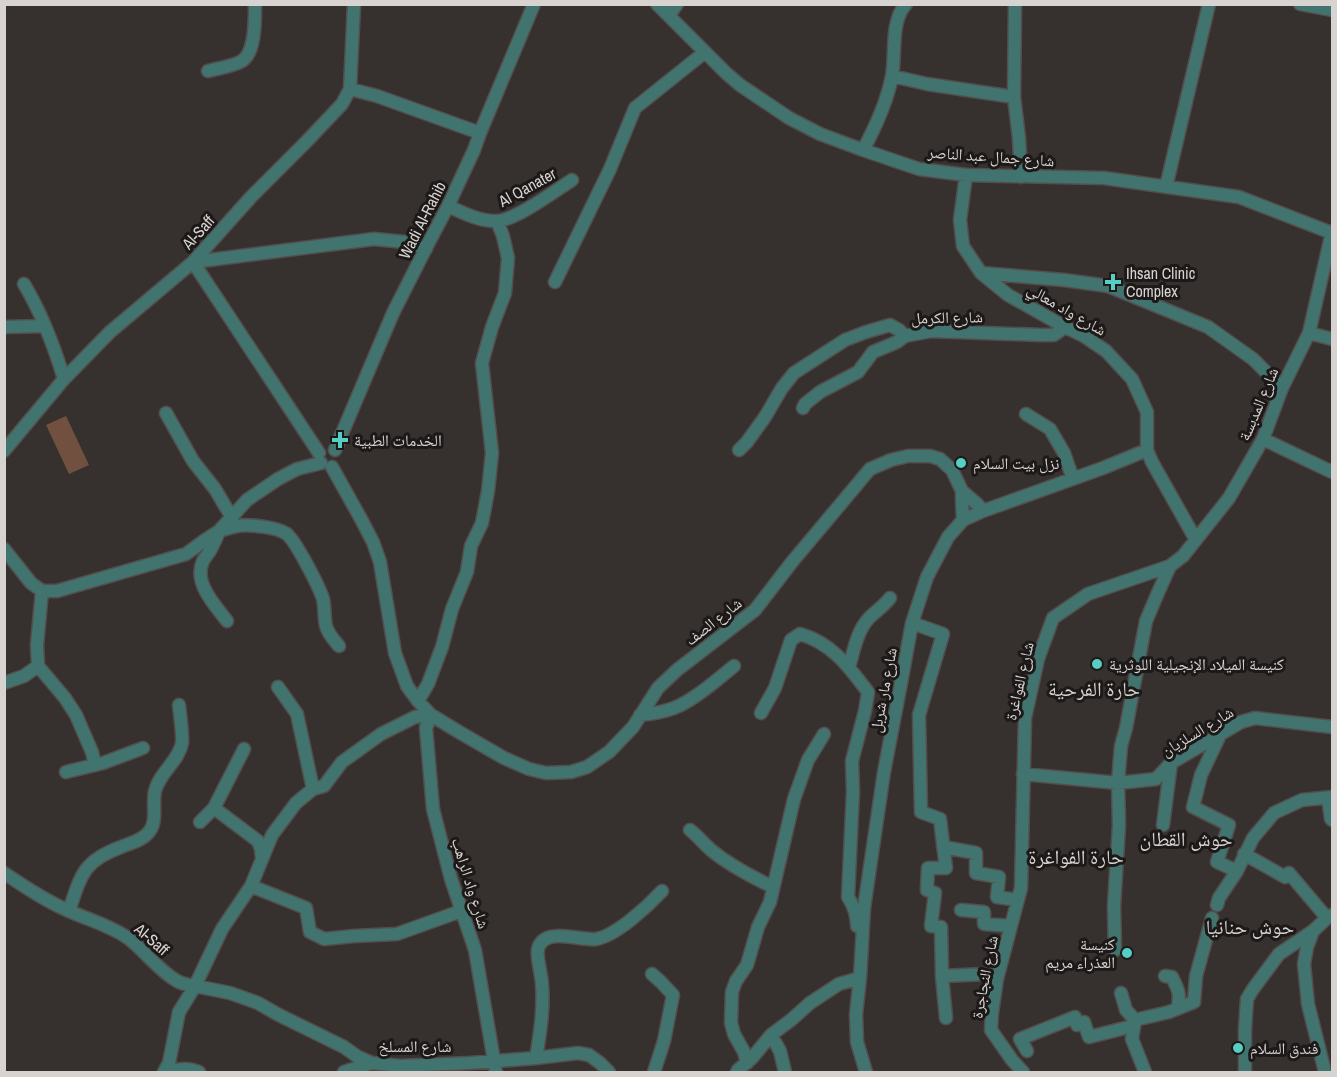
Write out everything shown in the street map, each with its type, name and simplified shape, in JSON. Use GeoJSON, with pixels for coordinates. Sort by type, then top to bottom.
{"type":"FeatureCollection","features":[{"type":"Feature","properties":{"kind":"street"},"geometry":{"type":"LineString","coordinates":[[208,71],[242,62],[249,55],[255,31],[255,4]]}},
{"type":"Feature","properties":{"kind":"street"},"geometry":{"type":"LineString","coordinates":[[354,4],[350,89],[377,96],[480,133]]}},
{"type":"Feature","properties":{"kind":"street","name":"Wadi Al-Rahib"},"geometry":{"type":"LineString","coordinates":[[324,461],[326,447],[335,450],[393,313],[474,150],[534,4]]}},
{"type":"Feature","properties":{"kind":"street","name":"شارع جمال عبد الناصر"},"geometry":{"type":"LineString","coordinates":[[657,4],[740,85],[789,118],[820,134],[862,150],[919,169],[966,175],[1104,178],[1239,197],[1332,232]]}},
{"type":"Feature","properties":{"kind":"street"},"geometry":{"type":"LineString","coordinates":[[669,15],[677,4]]}},
{"type":"Feature","properties":{"kind":"street"},"geometry":{"type":"LineString","coordinates":[[862,150],[872,133],[892,76],[896,31],[899,16],[906,4]]}},
{"type":"Feature","properties":{"kind":"street"},"geometry":{"type":"LineString","coordinates":[[1015,4],[1014,97],[1021,177]]}},
{"type":"Feature","properties":{"kind":"street"},"geometry":{"type":"LineString","coordinates":[[1166,187],[1209,4]]}},
{"type":"Feature","properties":{"kind":"street"},"geometry":{"type":"LineString","coordinates":[[1300,4],[1332,10]]}},
{"type":"Feature","properties":{"kind":"street"},"geometry":{"type":"LineString","coordinates":[[555,282],[610,169],[635,108],[705,52]]}},
{"type":"Feature","properties":{"kind":"street"},"geometry":{"type":"LineString","coordinates":[[892,76],[927,84],[1014,97]]}},
{"type":"Feature","properties":{"kind":"street","name":"Al-Saff"},"geometry":{"type":"LineString","coordinates":[[4,451],[64,379],[110,332],[193,262],[251,197],[342,104],[350,89]]}},
{"type":"Feature","properties":{"kind":"street","name":"شارع واد معالي"},"geometry":{"type":"LineString","coordinates":[[966,175],[960,220],[963,246],[981,273],[1008,295],[1106,351],[1132,379],[1147,412],[1147,450],[1196,540]]}},
{"type":"Feature","properties":{"kind":"street","name":"Al Qanater"},"geometry":{"type":"LineString","coordinates":[[497,221],[524,211],[572,180]]}},
{"type":"Feature","properties":{"kind":"street"},"geometry":{"type":"LineString","coordinates":[[418,701],[428,684],[442,646],[452,609],[467,572],[471,546],[482,523],[492,453],[482,363],[505,293],[508,258],[497,221],[473,217],[448,206]]}},
{"type":"Feature","properties":{"kind":"street","name":"شارع المدبسة"},"geometry":{"type":"LineString","coordinates":[[1170,566],[1183,556],[1213,520],[1229,498],[1263,439],[1282,388],[1309,333],[1332,232]]}},
{"type":"Feature","properties":{"kind":"street"},"geometry":{"type":"LineString","coordinates":[[426,249],[412,243],[374,239],[193,262],[350,498],[380,562],[395,653],[407,686],[431,715]]}},
{"type":"Feature","properties":{"kind":"street"},"geometry":{"type":"LineString","coordinates":[[981,273],[1108,286],[1208,327],[1253,359],[1282,388]]}},
{"type":"Feature","properties":{"kind":"street"},"geometry":{"type":"LineString","coordinates":[[24,284],[45,326],[64,379]]}},
{"type":"Feature","properties":{"kind":"street","name":"شارع الكرمل"},"geometry":{"type":"LineString","coordinates":[[739,450],[765,417],[794,373],[845,339],[890,325],[906,336],[931,331],[1054,335],[1065,327]]}},
{"type":"Feature","properties":{"kind":"street"},"geometry":{"type":"LineString","coordinates":[[4,327],[45,326]]}},
{"type":"Feature","properties":{"kind":"street"},"geometry":{"type":"LineString","coordinates":[[1309,333],[1332,339]]}},
{"type":"Feature","properties":{"kind":"street"},"geometry":{"type":"LineString","coordinates":[[803,408],[820,392],[858,372],[873,352],[906,336]]}},
{"type":"Feature","properties":{"kind":"street"},"geometry":{"type":"LineString","coordinates":[[166,413],[193,461],[233,516]]}},
{"type":"Feature","properties":{"kind":"street"},"geometry":{"type":"LineString","coordinates":[[1026,414],[1050,429],[1064,453],[1073,479]]}},
{"type":"Feature","properties":{"kind":"street"},"geometry":{"type":"LineString","coordinates":[[1263,439],[1332,472]]}},
{"type":"Feature","properties":{"kind":"street","name":"شارع مار شربل"},"geometry":{"type":"LineString","coordinates":[[866,1072],[857,1042],[856,1014],[864,908],[884,772],[912,623],[927,577],[948,537],[963,520],[1147,450]]}},
{"type":"Feature","properties":{"kind":"street","name":"شارع الصف"},"geometry":{"type":"LineString","coordinates":[[431,715],[504,758],[529,769],[546,773],[571,772],[587,767],[609,752],[633,726],[658,688],[677,670],[755,610],[870,468],[908,456],[930,456],[940,459],[952,470],[962,491],[963,520]]}},
{"type":"Feature","properties":{"kind":"street"},"geometry":{"type":"LineString","coordinates":[[4,549],[31,583],[42,591],[57,591],[186,554],[219,531],[247,500],[278,479],[297,469],[324,461]]}},
{"type":"Feature","properties":{"kind":"street"},"geometry":{"type":"LineString","coordinates":[[962,491],[983,511]]}},
{"type":"Feature","properties":{"kind":"street"},"geometry":{"type":"LineString","coordinates":[[227,621],[210,599],[202,584],[201,574],[203,562],[219,531],[244,525],[279,530],[294,542],[322,597],[326,628],[339,646]]}},
{"type":"Feature","properties":{"kind":"street"},"geometry":{"type":"LineString","coordinates":[[1115,950],[1114,906],[1121,746],[1146,621],[1170,566]]}},
{"type":"Feature","properties":{"kind":"street","name":"شارع الفواغرة"},"geometry":{"type":"LineString","coordinates":[[1015,914],[1021,888],[1025,718],[1038,659],[1053,618],[1088,594],[1170,566]]}},
{"type":"Feature","properties":{"kind":"street"},"geometry":{"type":"LineString","coordinates":[[42,591],[37,645],[38,666],[76,715],[92,752],[94,765]]}},
{"type":"Feature","properties":{"kind":"street"},"geometry":{"type":"LineString","coordinates":[[849,667],[861,629],[890,598]]}},
{"type":"Feature","properties":{"kind":"street"},"geometry":{"type":"LineString","coordinates":[[912,623],[943,634],[919,715],[921,812],[940,819],[946,868],[928,868],[927,890],[935,893],[931,926],[941,927],[946,1018]]}},
{"type":"Feature","properties":{"kind":"street"},"geometry":{"type":"LineString","coordinates":[[761,713],[775,688],[791,640],[800,634],[822,643],[849,667],[868,692],[852,761],[853,791],[848,897],[857,919],[857,945],[861,953]]}},
{"type":"Feature","properties":{"kind":"street"},"geometry":{"type":"LineString","coordinates":[[4,683],[24,676],[38,666]]}},
{"type":"Feature","properties":{"kind":"street"},"geometry":{"type":"LineString","coordinates":[[640,715],[658,713],[677,707],[707,688],[734,666]]}},
{"type":"Feature","properties":{"kind":"street"},"geometry":{"type":"LineString","coordinates":[[278,687],[297,714],[313,789]]}},
{"type":"Feature","properties":{"kind":"street"},"geometry":{"type":"LineString","coordinates":[[69,911],[75,891],[91,862],[105,853],[143,838],[151,830],[154,822],[155,790],[175,759],[182,742],[179,705]]}},
{"type":"Feature","properties":{"kind":"street"},"geometry":{"type":"LineString","coordinates":[[164,1072],[169,1063],[179,1012],[195,986],[222,929],[251,886],[272,835],[296,803],[313,789],[324,786],[342,762],[381,734],[415,717],[431,715]]}},
{"type":"Feature","properties":{"kind":"street","name":"شارع واد الراهب"},"geometry":{"type":"LineString","coordinates":[[431,715],[426,728],[433,809],[461,911],[475,950],[495,1067]]}},
{"type":"Feature","properties":{"kind":"street","name":"شارع السلزيان"},"geometry":{"type":"LineString","coordinates":[[1118,783],[1156,779],[1172,763],[1241,722],[1255,718],[1332,727]]}},
{"type":"Feature","properties":{"kind":"street"},"geometry":{"type":"LineString","coordinates":[[747,1063],[731,1023],[732,992],[736,981],[747,965],[758,927],[770,902],[794,799],[808,760],[824,734]]}},
{"type":"Feature","properties":{"kind":"street"},"geometry":{"type":"LineString","coordinates":[[1221,734],[1201,776],[1193,807],[1229,825],[1217,862],[1237,871]]}},
{"type":"Feature","properties":{"kind":"street"},"geometry":{"type":"LineString","coordinates":[[66,772],[117,758],[143,748]]}},
{"type":"Feature","properties":{"kind":"street"},"geometry":{"type":"LineString","coordinates":[[200,822],[213,808],[244,749]]}},
{"type":"Feature","properties":{"kind":"street"},"geometry":{"type":"LineString","coordinates":[[1163,825],[1172,763]]}},
{"type":"Feature","properties":{"kind":"street"},"geometry":{"type":"LineString","coordinates":[[1023,774],[1118,783]]}},
{"type":"Feature","properties":{"kind":"street"},"geometry":{"type":"LineString","coordinates":[[1217,905],[1253,838],[1274,813],[1302,800],[1330,797],[1332,820]]}},
{"type":"Feature","properties":{"kind":"street"},"geometry":{"type":"LineString","coordinates":[[213,808],[258,841],[262,860]]}},
{"type":"Feature","properties":{"kind":"street"},"geometry":{"type":"LineString","coordinates":[[690,830],[714,852],[773,887]]}},
{"type":"Feature","properties":{"kind":"street"},"geometry":{"type":"LineString","coordinates":[[258,841],[263,841],[272,835]]}},
{"type":"Feature","properties":{"kind":"street"},"geometry":{"type":"LineString","coordinates":[[943,847],[975,853],[976,873],[999,876],[997,897],[1018,900]]}},
{"type":"Feature","properties":{"kind":"street"},"geometry":{"type":"LineString","coordinates":[[1244,854],[1285,877],[1289,873],[1330,917],[1279,954],[1247,999],[1245,1072]]}},
{"type":"Feature","properties":{"kind":"street","name":"Al-Saff"},"geometry":{"type":"LineString","coordinates":[[4,873],[34,893],[69,911],[99,922],[128,938],[158,967],[179,983],[195,986]]}},
{"type":"Feature","properties":{"kind":"street"},"geometry":{"type":"LineString","coordinates":[[251,886],[306,908],[309,932],[324,939],[397,934],[461,911]]}},
{"type":"Feature","properties":{"kind":"street"},"geometry":{"type":"LineString","coordinates":[[536,1058],[543,986],[539,945],[549,937],[590,940],[609,935],[662,891]]}},
{"type":"Feature","properties":{"kind":"street"},"geometry":{"type":"LineString","coordinates":[[961,910],[984,912],[984,924],[1011,927]]}},
{"type":"Feature","properties":{"kind":"street","name":"شارع النجاجرة"},"geometry":{"type":"LineString","coordinates":[[1015,914],[998,979],[991,1030],[1023,1072]]}},
{"type":"Feature","properties":{"kind":"street"},"geometry":{"type":"LineString","coordinates":[[1027,1051],[1020,1039],[1075,1017],[1077,1025],[1084,1022],[1089,1037],[1194,1002],[1196,976],[1212,918]]}},
{"type":"Feature","properties":{"kind":"street"},"geometry":{"type":"LineString","coordinates":[[1313,931],[1304,964],[1308,1004],[1325,1072]]}},
{"type":"Feature","properties":{"kind":"street"},"geometry":{"type":"LineString","coordinates":[[652,974],[673,995],[664,1041],[654,1072]]}},
{"type":"Feature","properties":{"kind":"street"},"geometry":{"type":"LineString","coordinates":[[942,976],[987,974],[998,979]]}},
{"type":"Feature","properties":{"kind":"street"},"geometry":{"type":"LineString","coordinates":[[1165,976],[1172,977],[1180,994],[1178,1008]]}},
{"type":"Feature","properties":{"kind":"street"},"geometry":{"type":"LineString","coordinates":[[737,1072],[771,1035],[798,1012],[839,984],[860,978]]}},
{"type":"Feature","properties":{"kind":"street","name":"شارع المسلخ"},"geometry":{"type":"LineString","coordinates":[[195,986],[230,993],[258,1003],[372,1063],[400,1066],[495,1067],[536,1058],[578,1053],[589,1055],[609,1072]]}},
{"type":"Feature","properties":{"kind":"street"},"geometry":{"type":"LineString","coordinates":[[1121,993],[1126,1010],[1134,1023],[1132,1039],[1145,1072]]}},
{"type":"Feature","properties":{"kind":"street"},"geometry":{"type":"LineString","coordinates":[[771,1035],[780,1051],[785,1072]]}},
{"type":"Feature","properties":{"kind":"street"},"geometry":{"type":"LineString","coordinates":[[344,1072],[372,1063]]}},
{"type":"Feature","properties":{"kind":"street"},"geometry":{"type":"LineString","coordinates":[[170,1072],[188,1068],[199,1072]]}},
{"type":"Feature","properties":{"kind":"shaded area"},"geometry":{"type":"Polygon","coordinates":[[[66,416],[89,465],[69,474],[46,425],[66,416]]]}},
{"type":"Feature","properties":{"kind":"place","name":"Ihsan Clinic Complex"},"geometry":{"type":"Point","coordinates":[1113,282]}},
{"type":"Feature","properties":{"kind":"place","name":"الخدمات الطبية"},"geometry":{"type":"Point","coordinates":[340,440]}},
{"type":"Feature","properties":{"kind":"place","name":"نزل بيت السلام"},"geometry":{"type":"Point","coordinates":[961,463]}},
{"type":"Feature","properties":{"kind":"place","name":"كنيسة الميلاد الإنجيلية اللوثرية"},"geometry":{"type":"Point","coordinates":[1097,664]}},
{"type":"Feature","properties":{"kind":"place","name":"كنيسة العذراء مريم"},"geometry":{"type":"Point","coordinates":[1127,953]}},
{"type":"Feature","properties":{"kind":"place","name":"فندق السلام"},"geometry":{"type":"Point","coordinates":[1238,1048]}},
{"type":"Feature","properties":{"kind":"district","name":"حارة الفرحية"},"geometry":{"type":"Point","coordinates":[1094,688]}},
{"type":"Feature","properties":{"kind":"district","name":"حوش القطان"},"geometry":{"type":"Point","coordinates":[1186,838]}},
{"type":"Feature","properties":{"kind":"district","name":"حارة الفواغرة"},"geometry":{"type":"Point","coordinates":[1076,856]}},
{"type":"Feature","properties":{"kind":"district","name":"حوش حنانيا"},"geometry":{"type":"Point","coordinates":[1250,926]}}]}
